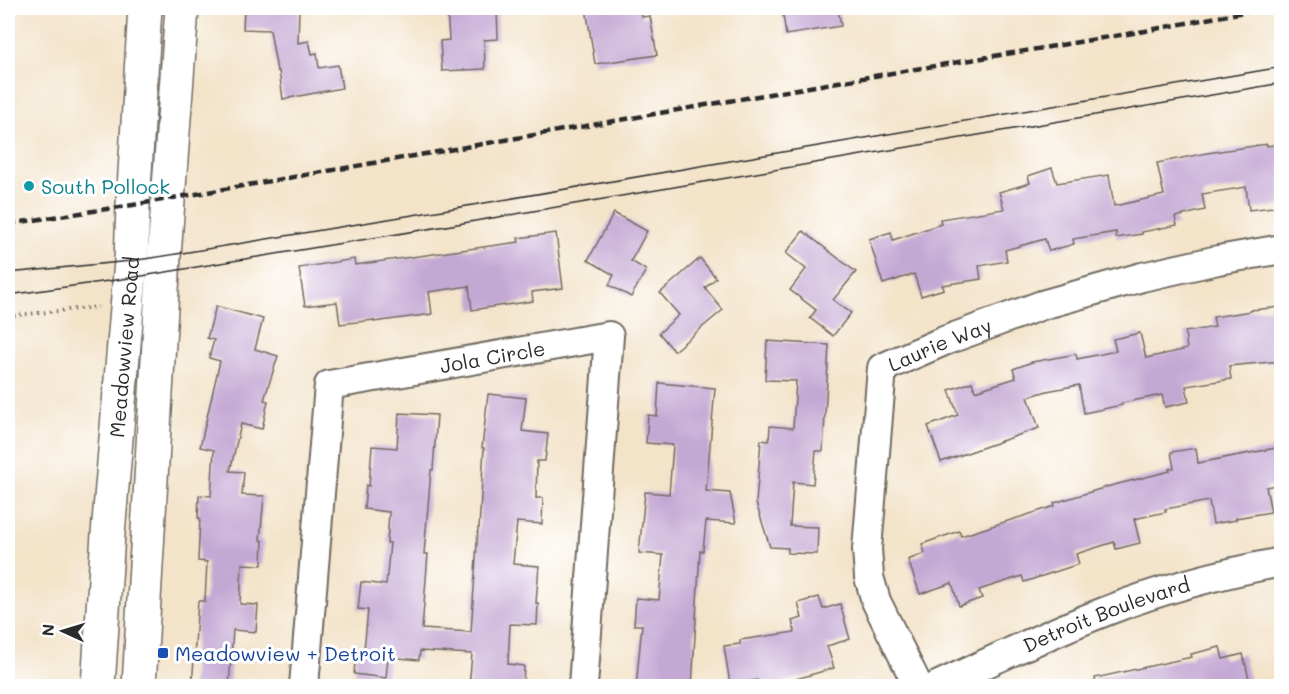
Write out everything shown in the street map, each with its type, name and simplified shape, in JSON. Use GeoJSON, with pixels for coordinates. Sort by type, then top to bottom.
{"type":"FeatureCollection","features":[{"type":"Feature","properties":{"kind":"main road","name":"Meadowview Road"},"geometry":{"type":"LineString","coordinates":[[98,687],[108,534],[131,261],[145,8]]}},
{"type":"Feature","properties":{"kind":"main road","name":"Meadowview Road"},"geometry":{"type":"LineString","coordinates":[[139,687],[164,256],[182,8]]}},
{"type":"Feature","properties":{"kind":"street","name":"Laurie Way"},"geometry":{"type":"LineString","coordinates":[[918,687],[876,601],[869,577],[867,549],[882,368],[944,341],[1042,305],[1142,277],[1281,249]]}},
{"type":"Feature","properties":{"kind":"street","name":"Jola Circle"},"geometry":{"type":"LineString","coordinates":[[304,687],[329,385],[609,336],[583,687]]}},
{"type":"Feature","properties":{"kind":"street","name":"Detroit Boulevard"},"geometry":{"type":"LineString","coordinates":[[938,687],[1043,637],[1111,609],[1180,586],[1281,562]]}},
{"type":"Feature","properties":{"kind":"path"},"geometry":{"type":"LineString","coordinates":[[8,316],[98,306]]}},
{"type":"Feature","properties":{"kind":"building"},"geometry":{"type":"Polygon","coordinates":[[[244,8],[299,8],[298,43],[309,41],[312,54],[317,53],[319,68],[338,65],[342,88],[283,99],[270,30],[243,29],[244,8]]]}},
{"type":"Feature","properties":{"kind":"building"},"geometry":{"type":"Polygon","coordinates":[[[447,8],[497,8],[498,39],[484,40],[485,69],[442,71],[440,41],[449,40],[447,8]]]}},
{"type":"Feature","properties":{"kind":"building"},"geometry":{"type":"Polygon","coordinates":[[[586,8],[640,8],[642,17],[650,16],[657,55],[595,64],[586,8]]]}},
{"type":"Feature","properties":{"kind":"building"},"geometry":{"type":"Polygon","coordinates":[[[782,8],[838,8],[841,26],[786,35],[782,8]]]}},
{"type":"Feature","properties":{"kind":"building"},"geometry":{"type":"Polygon","coordinates":[[[1267,144],[1267,146],[1281,144],[1281,206],[1249,210],[1246,187],[1202,194],[1205,210],[1175,217],[1177,225],[1116,238],[1116,232],[1073,239],[1074,244],[1049,251],[1045,239],[1005,250],[1007,261],[979,266],[981,279],[942,285],[944,289],[921,296],[914,274],[883,284],[869,239],[891,232],[893,240],[941,224],[940,219],[1004,209],[999,192],[1030,183],[1028,176],[1052,168],[1057,183],[1109,175],[1114,206],[1164,195],[1157,163],[1267,144]]]}},
{"type":"Feature","properties":{"kind":"building"},"geometry":{"type":"Polygon","coordinates":[[[614,213],[647,231],[631,261],[646,270],[631,297],[609,285],[614,275],[588,260],[614,213]]]}},
{"type":"Feature","properties":{"kind":"building"},"geometry":{"type":"Polygon","coordinates":[[[803,231],[856,272],[833,300],[851,313],[833,336],[810,318],[816,310],[790,290],[806,269],[786,253],[803,231]]]}},
{"type":"Feature","properties":{"kind":"building"},"geometry":{"type":"Polygon","coordinates":[[[556,233],[563,288],[532,292],[533,301],[472,310],[469,286],[429,292],[432,314],[340,324],[337,302],[305,306],[299,268],[354,259],[355,265],[519,242],[518,238],[556,233]]]}},
{"type":"Feature","properties":{"kind":"building"},"geometry":{"type":"Polygon","coordinates":[[[700,258],[716,278],[705,288],[723,310],[674,351],[659,333],[679,315],[660,293],[700,258]]]}},
{"type":"Feature","properties":{"kind":"building"},"geometry":{"type":"Polygon","coordinates":[[[216,306],[263,319],[255,349],[278,356],[264,400],[268,401],[262,429],[241,424],[230,471],[244,472],[242,495],[264,496],[260,540],[263,541],[262,565],[242,564],[240,604],[258,605],[256,632],[233,630],[229,687],[192,687],[198,601],[205,601],[207,562],[198,561],[199,495],[211,496],[214,450],[200,447],[220,361],[209,358],[214,340],[207,338],[216,306]]]}},
{"type":"Feature","properties":{"kind":"building"},"geometry":{"type":"Polygon","coordinates":[[[1281,307],[1281,361],[1229,366],[1231,379],[1186,386],[1189,402],[1165,407],[1162,395],[1084,413],[1079,385],[1047,391],[1028,397],[1039,428],[941,462],[928,426],[958,415],[949,390],[972,382],[975,391],[1016,378],[1013,369],[1032,362],[1076,354],[1077,359],[1116,351],[1113,339],[1140,333],[1146,358],[1187,349],[1185,332],[1215,327],[1213,317],[1281,307]]]}},
{"type":"Feature","properties":{"kind":"building"},"geometry":{"type":"Polygon","coordinates":[[[767,341],[829,345],[823,451],[816,451],[813,484],[793,482],[790,526],[818,527],[817,554],[788,553],[788,548],[770,547],[756,503],[761,440],[769,441],[770,426],[793,428],[796,381],[765,380],[767,341]]]}},
{"type":"Feature","properties":{"kind":"building"},"geometry":{"type":"Polygon","coordinates":[[[659,383],[715,388],[706,491],[730,493],[736,523],[706,521],[703,551],[700,551],[692,687],[636,687],[642,625],[634,625],[636,598],[659,600],[663,555],[639,553],[645,492],[669,494],[673,445],[646,443],[648,415],[657,416],[659,383]]]}},
{"type":"Feature","properties":{"kind":"building"},"geometry":{"type":"Polygon","coordinates":[[[488,394],[526,398],[522,431],[548,434],[545,461],[537,461],[536,498],[543,498],[542,524],[517,522],[513,564],[539,566],[537,625],[510,624],[508,664],[524,666],[523,687],[469,687],[472,654],[420,651],[419,660],[388,657],[386,678],[354,674],[356,649],[364,650],[368,610],[358,609],[361,582],[386,585],[390,543],[387,543],[389,512],[364,509],[366,485],[369,486],[372,446],[397,448],[399,413],[437,415],[424,554],[428,554],[422,629],[471,632],[484,448],[482,448],[488,394]]]}},
{"type":"Feature","properties":{"kind":"building"},"geometry":{"type":"Polygon","coordinates":[[[1281,447],[1281,484],[1266,487],[1271,512],[1213,524],[1209,501],[1165,509],[1166,512],[1134,519],[1140,543],[1116,549],[1114,542],[1076,554],[1079,564],[1024,582],[1022,576],[979,590],[982,598],[959,606],[952,583],[920,594],[908,560],[925,553],[922,544],[959,531],[961,536],[1055,506],[1054,503],[1170,471],[1169,469],[1174,468],[1171,452],[1196,448],[1198,463],[1281,447]]]}},
{"type":"Feature","properties":{"kind":"building"},"geometry":{"type":"Polygon","coordinates":[[[819,597],[823,609],[840,604],[850,639],[827,646],[834,668],[782,683],[783,687],[758,687],[757,680],[730,684],[724,646],[740,644],[740,640],[795,632],[792,621],[802,618],[798,603],[819,597]]]}},
{"type":"Feature","properties":{"kind":"building"},"geometry":{"type":"Polygon","coordinates":[[[1220,647],[1223,659],[1243,654],[1251,687],[1096,687],[1095,678],[1192,657],[1191,654],[1220,647]]]}},
{"type":"Feature","properties":{"kind":"tram line"},"geometry":{"type":"LineString","coordinates":[[8,273],[164,256],[1282,67]]}},
{"type":"Feature","properties":{"kind":"tram line"},"geometry":{"type":"LineString","coordinates":[[8,295],[130,278],[446,226],[1282,83]]}},
{"type":"Feature","properties":{"kind":"railway"},"geometry":{"type":"LineString","coordinates":[[8,224],[133,205],[1145,31],[1264,8]]}},
{"type":"Feature","properties":{"kind":"place","name":"South Pollock"},"geometry":{"type":"Point","coordinates":[29,186]}},
{"type":"Feature","properties":{"kind":"place","name":"Meadowview + Detroit"},"geometry":{"type":"Point","coordinates":[163,653]}}]}
